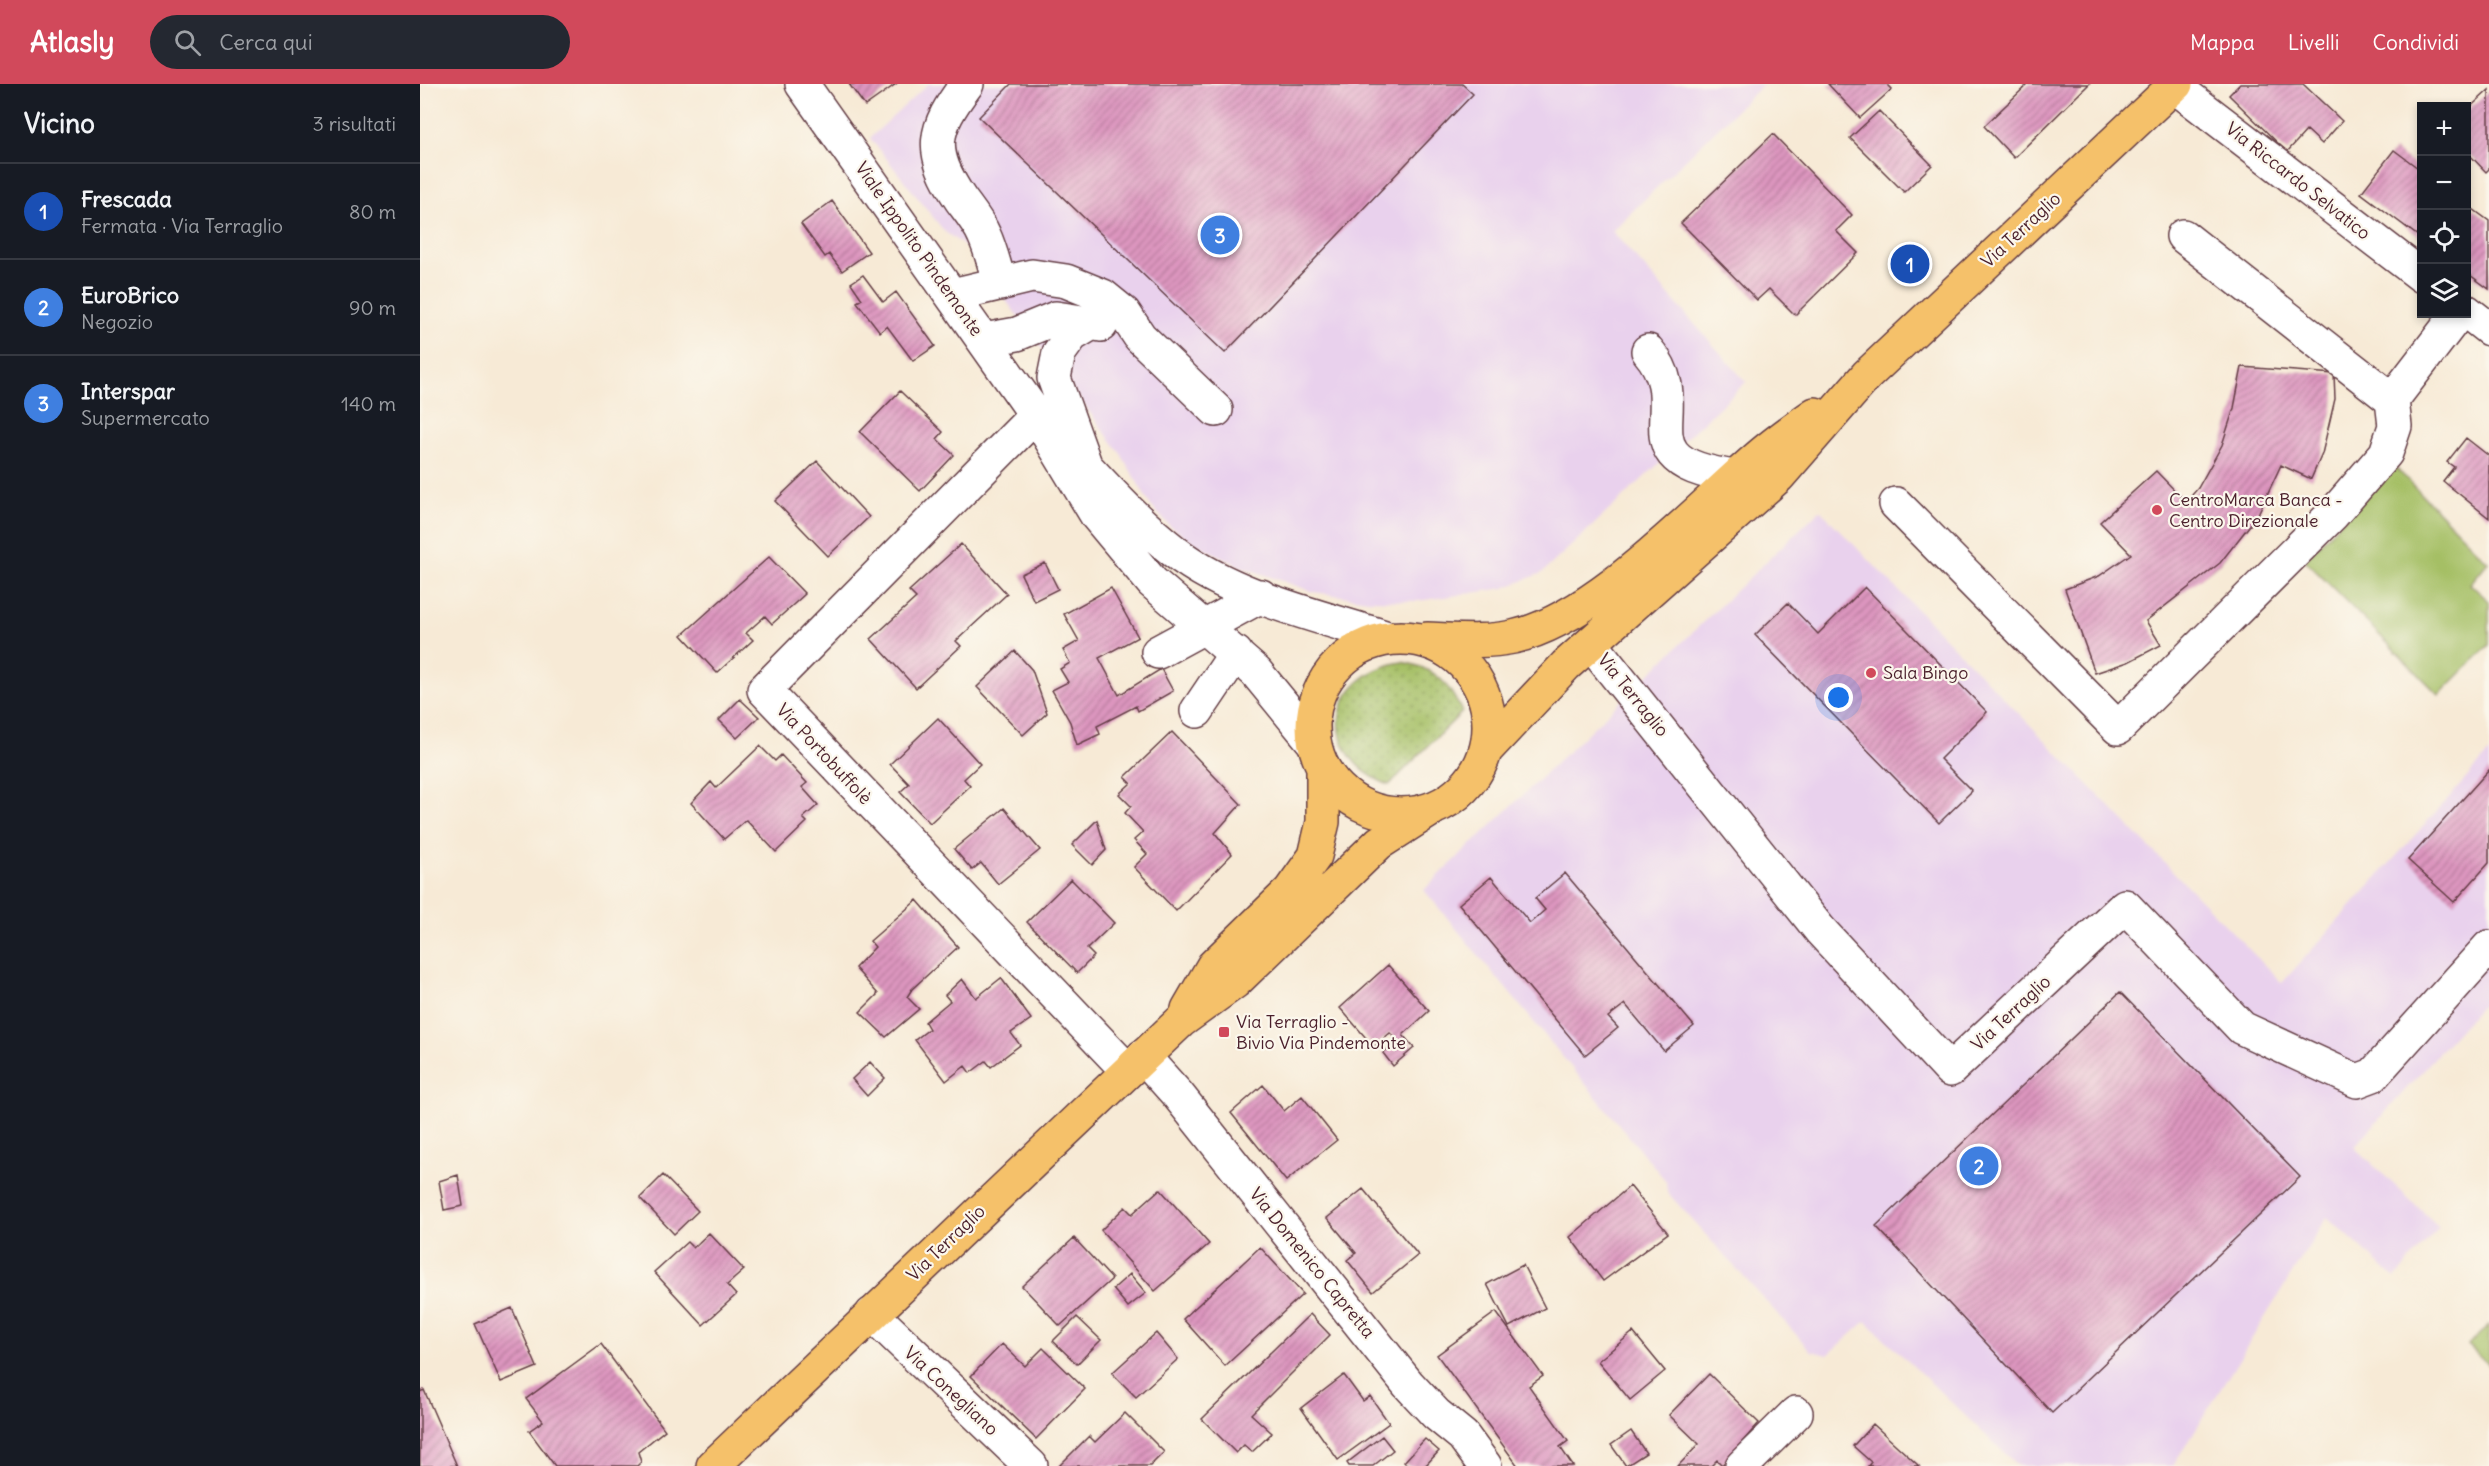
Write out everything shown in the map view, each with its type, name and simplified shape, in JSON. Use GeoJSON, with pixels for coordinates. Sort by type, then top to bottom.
{"type":"FeatureCollection","features":[{"type":"Feature","properties":{"kind":"main road","name":"Via Terraglio"},"geometry":{"type":"LineString","coordinates":[[1486,750],[1545,686],[1779,476],[1867,375],[2175,85]]}},
{"type":"Feature","properties":{"kind":"main road","name":"Via Terraglio"},"geometry":{"type":"LineString","coordinates":[[1403,638],[1485,642],[1516,637],[1561,618],[1606,589],[1641,561],[1759,456],[1867,375]]}},
{"type":"Feature","properties":{"kind":"main road"},"geometry":{"type":"LineString","coordinates":[[1403,638],[1444,649],[1467,667],[1483,692],[1490,720],[1486,750],[1478,769],[1466,786],[1450,799],[1432,809],[1407,814],[1383,812],[1359,804],[1338,789],[1318,756],[1313,715],[1320,688],[1337,664],[1360,646],[1403,638]]}},
{"type":"Feature","properties":{"kind":"main road","name":"Via Terraglio"},"geometry":{"type":"LineString","coordinates":[[1181,1021],[1213,966],[1290,891],[1315,856],[1323,822],[1318,756]]}},
{"type":"Feature","properties":{"kind":"main road","name":"Via Terraglio"},"geometry":{"type":"LineString","coordinates":[[726,1462],[872,1314],[1181,1021],[1235,982],[1379,843],[1432,809]]}},
{"type":"Feature","properties":{"kind":"street","name":"Viale Ippolito Pindemonte"},"geometry":{"type":"LineString","coordinates":[[802,84],[1036,415],[1097,516],[1152,582],[1256,672],[1318,756]]}},
{"type":"Feature","properties":{"kind":"street"},"geometry":{"type":"LineString","coordinates":[[966,84],[948,109],[937,136],[940,159],[952,187],[984,234],[1000,284]]}},
{"type":"Feature","properties":{"kind":"street","name":"Via Riccardo Selvatico"},"geometry":{"type":"LineString","coordinates":[[2175,85],[2417,273]]}},
{"type":"Feature","properties":{"kind":"street"},"geometry":{"type":"LineString","coordinates":[[2183,236],[2392,400]]}},
{"type":"Feature","properties":{"kind":"street"},"geometry":{"type":"LineString","coordinates":[[951,295],[1032,276],[1066,280],[1103,296],[1124,313],[1140,337],[1216,410]]}},
{"type":"Feature","properties":{"kind":"street"},"geometry":{"type":"LineString","coordinates":[[2471,315],[2489,329]]}},
{"type":"Feature","properties":{"kind":"street"},"geometry":{"type":"LineString","coordinates":[[984,340],[1017,334],[1056,318],[1092,323],[1140,337]]}},
{"type":"Feature","properties":{"kind":"street"},"geometry":{"type":"LineString","coordinates":[[1896,504],[2118,728],[2333,514],[2386,453],[2395,426],[2392,400],[2455,318]]}},
{"type":"Feature","properties":{"kind":"street"},"geometry":{"type":"LineString","coordinates":[[1086,467],[1054,378],[1059,353],[1072,335],[1092,323]]}},
{"type":"Feature","properties":{"kind":"street"},"geometry":{"type":"LineString","coordinates":[[1648,351],[1660,364],[1666,383],[1664,423],[1666,441],[1674,454],[1685,464],[1704,473],[1735,477]]}},
{"type":"Feature","properties":{"kind":"street","name":"Viale Ippolito Pindemonte"},"geometry":{"type":"LineString","coordinates":[[1036,415],[1175,553],[1222,580],[1261,596],[1403,638]]}},
{"type":"Feature","properties":{"kind":"street","name":"Via Portobuffolè"},"geometry":{"type":"LineString","coordinates":[[1036,415],[764,690],[1135,1064]]}},
{"type":"Feature","properties":{"kind":"street"},"geometry":{"type":"LineString","coordinates":[[1158,652],[1261,596]]}},
{"type":"Feature","properties":{"kind":"street","name":"Via Terraglio"},"geometry":{"type":"LineString","coordinates":[[1592,645],[1820,930],[1950,1070],[2125,906],[2242,1028],[2357,1081],[2373,1075],[2489,947]]}},
{"type":"Feature","properties":{"kind":"street"},"geometry":{"type":"LineString","coordinates":[[1197,711],[1236,653]]}},
{"type":"Feature","properties":{"kind":"street","name":"Via Domenico Capretta"},"geometry":{"type":"LineString","coordinates":[[1135,1064],[1178,1095],[1408,1384],[1436,1414],[1463,1436],[1485,1466]]}},
{"type":"Feature","properties":{"kind":"street","name":"Via Conegliano"},"geometry":{"type":"LineString","coordinates":[[872,1314],[1031,1466]]}},
{"type":"Feature","properties":{"kind":"street"},"geometry":{"type":"LineString","coordinates":[[1742,1466],[1796,1413]]}},
{"type":"Feature","properties":{"kind":"shaded area"},"geometry":{"type":"Polygon","coordinates":[[[928,84],[1763,84],[1612,231],[1746,382],[1542,573],[1504,588],[1418,601],[1368,600],[1314,592],[1242,567],[1194,543],[1170,526],[1151,506],[1121,454],[966,247],[945,232],[870,138],[928,84]]]}},
{"type":"Feature","properties":{"kind":"shaded area"},"geometry":{"type":"Polygon","coordinates":[[[1820,510],[2282,983],[2489,753],[2489,997],[2354,1147],[2439,1227],[2395,1278],[2327,1217],[2173,1466],[2018,1466],[1866,1321],[1828,1355],[1811,1351],[1667,1192],[1666,1181],[1424,890],[1820,510]]]}},
{"type":"Feature","properties":{"kind":"green space"},"geometry":{"type":"Polygon","coordinates":[[[2394,466],[2488,562],[2470,584],[2489,601],[2489,645],[2439,695],[2305,560],[2394,466]]]}},
{"type":"Feature","properties":{"kind":"green space"},"geometry":{"type":"Polygon","coordinates":[[[1402,662],[1424,668],[1440,678],[1452,692],[1462,712],[1389,785],[1366,772],[1350,756],[1341,737],[1340,718],[1345,699],[1357,683],[1376,670],[1402,662]]]}},
{"type":"Feature","properties":{"kind":"green space"},"geometry":{"type":"Polygon","coordinates":[[[2489,1325],[2489,1365],[2468,1345],[2489,1325]]]}},
{"type":"Feature","properties":{"kind":"building"},"geometry":{"type":"Polygon","coordinates":[[[849,84],[896,84],[865,106],[849,84]]]}},
{"type":"Feature","properties":{"kind":"building"},"geometry":{"type":"Polygon","coordinates":[[[1011,84],[1462,84],[1473,94],[1225,353],[979,117],[1011,84]]]}},
{"type":"Feature","properties":{"kind":"building"},"geometry":{"type":"Polygon","coordinates":[[[1828,84],[1887,84],[1892,89],[1860,118],[1828,84]]]}},
{"type":"Feature","properties":{"kind":"building"},"geometry":{"type":"Polygon","coordinates":[[[2028,84],[2089,84],[2014,158],[1984,126],[2028,84]]]}},
{"type":"Feature","properties":{"kind":"building"},"geometry":{"type":"Polygon","coordinates":[[[2240,84],[2303,84],[2342,121],[2322,144],[2307,130],[2287,152],[2229,95],[2240,84]]]}},
{"type":"Feature","properties":{"kind":"building"},"geometry":{"type":"Polygon","coordinates":[[[2489,90],[2489,169],[2486,172],[2471,156],[2471,106],[2489,90]]]}},
{"type":"Feature","properties":{"kind":"building"},"geometry":{"type":"Polygon","coordinates":[[[1879,111],[1932,165],[1904,192],[1850,138],[1879,111]]]}},
{"type":"Feature","properties":{"kind":"building"},"geometry":{"type":"Polygon","coordinates":[[[1773,134],[1852,215],[1836,231],[1858,253],[1795,315],[1769,289],[1757,300],[1681,223],[1773,134]]]}},
{"type":"Feature","properties":{"kind":"building"},"geometry":{"type":"Polygon","coordinates":[[[2394,150],[2417,167],[2417,235],[2361,193],[2394,150]]]}},
{"type":"Feature","properties":{"kind":"building"},"geometry":{"type":"Polygon","coordinates":[[[832,201],[869,252],[842,271],[829,254],[825,257],[801,224],[832,201]]]}},
{"type":"Feature","properties":{"kind":"building"},"geometry":{"type":"Polygon","coordinates":[[[2471,208],[2489,221],[2489,289],[2471,276],[2471,208]]]}},
{"type":"Feature","properties":{"kind":"building"},"geometry":{"type":"Polygon","coordinates":[[[863,275],[883,302],[896,292],[935,346],[913,361],[887,326],[880,332],[857,302],[862,299],[851,283],[863,275]]]}},
{"type":"Feature","properties":{"kind":"building"},"geometry":{"type":"Polygon","coordinates":[[[2242,367],[2334,374],[2335,399],[2322,454],[2311,479],[2281,465],[2257,516],[2220,563],[2146,621],[2161,645],[2128,662],[2095,673],[2065,589],[2099,576],[2131,554],[2100,522],[2156,471],[2186,502],[2198,488],[2222,445],[2234,408],[2242,367]]]}},
{"type":"Feature","properties":{"kind":"building"},"geometry":{"type":"Polygon","coordinates":[[[900,391],[943,432],[937,439],[954,455],[920,491],[860,432],[900,391]]]}},
{"type":"Feature","properties":{"kind":"building"},"geometry":{"type":"Polygon","coordinates":[[[2466,438],[2489,456],[2489,518],[2443,481],[2454,467],[2447,462],[2466,438]]]}},
{"type":"Feature","properties":{"kind":"building"},"geometry":{"type":"Polygon","coordinates":[[[817,461],[869,517],[828,556],[775,501],[817,461]]]}},
{"type":"Feature","properties":{"kind":"building"},"geometry":{"type":"Polygon","coordinates":[[[961,544],[1007,594],[956,641],[961,646],[916,688],[871,639],[916,598],[909,591],[961,544]]]}},
{"type":"Feature","properties":{"kind":"building"},"geometry":{"type":"Polygon","coordinates":[[[769,557],[805,594],[772,624],[765,616],[746,633],[753,640],[717,673],[682,635],[769,557]]]}},
{"type":"Feature","properties":{"kind":"building"},"geometry":{"type":"Polygon","coordinates":[[[1045,563],[1058,589],[1034,601],[1021,574],[1045,563]]]}},
{"type":"Feature","properties":{"kind":"building","name":"Sala Bingo"},"geometry":{"type":"Polygon","coordinates":[[[1865,587],[1987,712],[1940,759],[1972,791],[1939,823],[1755,635],[1788,603],[1818,634],[1865,587]]]}},
{"type":"Feature","properties":{"kind":"building"},"geometry":{"type":"Polygon","coordinates":[[[1111,588],[1138,637],[1099,658],[1119,695],[1161,669],[1173,691],[1138,711],[1136,706],[1097,726],[1100,734],[1077,745],[1070,722],[1052,690],[1068,682],[1060,669],[1070,663],[1063,650],[1079,641],[1064,614],[1111,588]]]}},
{"type":"Feature","properties":{"kind":"building"},"geometry":{"type":"Polygon","coordinates":[[[1015,651],[1032,670],[1047,713],[1023,735],[977,687],[1015,651]]]}},
{"type":"Feature","properties":{"kind":"building"},"geometry":{"type":"Polygon","coordinates":[[[740,699],[759,717],[737,738],[719,720],[740,699]]]}},
{"type":"Feature","properties":{"kind":"building"},"geometry":{"type":"Polygon","coordinates":[[[938,718],[980,764],[964,779],[970,786],[930,823],[900,792],[909,784],[890,764],[938,718]]]}},
{"type":"Feature","properties":{"kind":"building"},"geometry":{"type":"Polygon","coordinates":[[[1172,732],[1241,804],[1215,833],[1232,854],[1176,911],[1134,867],[1147,854],[1134,840],[1143,832],[1125,813],[1131,806],[1119,794],[1131,783],[1125,777],[1172,732]]]}},
{"type":"Feature","properties":{"kind":"building"},"geometry":{"type":"Polygon","coordinates":[[[760,746],[775,761],[781,755],[807,783],[802,787],[818,805],[803,818],[807,822],[776,852],[746,820],[724,839],[691,803],[711,782],[716,788],[760,746]]]}},
{"type":"Feature","properties":{"kind":"building"},"geometry":{"type":"Polygon","coordinates":[[[2489,770],[2489,863],[2454,902],[2408,860],[2489,770]]]}},
{"type":"Feature","properties":{"kind":"building"},"geometry":{"type":"Polygon","coordinates":[[[1004,808],[1040,850],[998,884],[981,863],[972,870],[954,849],[1004,808]]]}},
{"type":"Feature","properties":{"kind":"building"},"geometry":{"type":"Polygon","coordinates":[[[1097,820],[1106,850],[1092,865],[1072,845],[1097,820]]]}},
{"type":"Feature","properties":{"kind":"building"},"geometry":{"type":"Polygon","coordinates":[[[1565,873],[1694,1026],[1664,1051],[1625,1004],[1608,1017],[1618,1028],[1585,1055],[1459,904],[1491,877],[1530,923],[1545,910],[1535,898],[1565,873]]]}},
{"type":"Feature","properties":{"kind":"building"},"geometry":{"type":"Polygon","coordinates":[[[1071,879],[1114,923],[1087,949],[1094,956],[1077,973],[1027,922],[1071,879]]]}},
{"type":"Feature","properties":{"kind":"building"},"geometry":{"type":"Polygon","coordinates":[[[917,900],[958,947],[912,989],[907,997],[919,1009],[886,1037],[860,1012],[878,994],[855,968],[875,947],[870,941],[917,900]]]}},
{"type":"Feature","properties":{"kind":"building"},"geometry":{"type":"Polygon","coordinates":[[[1388,965],[1429,1011],[1403,1035],[1414,1048],[1393,1066],[1383,1053],[1397,1040],[1390,1033],[1374,1047],[1340,1008],[1388,965]]]}},
{"type":"Feature","properties":{"kind":"building"},"geometry":{"type":"Polygon","coordinates":[[[1001,978],[1031,1019],[1011,1033],[1020,1045],[991,1067],[986,1061],[970,1073],[965,1066],[946,1081],[915,1040],[929,1029],[925,1022],[950,1001],[945,995],[962,979],[976,998],[1001,978]]]}},
{"type":"Feature","properties":{"kind":"building"},"geometry":{"type":"Polygon","coordinates":[[[2120,992],[2300,1177],[2052,1413],[1876,1226],[2120,992]]]}},
{"type":"Feature","properties":{"kind":"building"},"geometry":{"type":"Polygon","coordinates":[[[870,1062],[885,1078],[867,1096],[852,1079],[870,1062]]]}},
{"type":"Feature","properties":{"kind":"building"},"geometry":{"type":"Polygon","coordinates":[[[1263,1085],[1284,1111],[1302,1096],[1337,1140],[1286,1181],[1231,1113],[1263,1085]]]}},
{"type":"Feature","properties":{"kind":"building"},"geometry":{"type":"Polygon","coordinates":[[[458,1175],[463,1206],[444,1210],[439,1181],[458,1175]]]}},
{"type":"Feature","properties":{"kind":"building"},"geometry":{"type":"Polygon","coordinates":[[[663,1175],[698,1211],[674,1234],[640,1198],[663,1175]]]}},
{"type":"Feature","properties":{"kind":"building"},"geometry":{"type":"Polygon","coordinates":[[[1630,1186],[1668,1233],[1603,1281],[1570,1237],[1630,1186]]]}},
{"type":"Feature","properties":{"kind":"building"},"geometry":{"type":"Polygon","coordinates":[[[1160,1189],[1209,1244],[1155,1291],[1101,1230],[1125,1207],[1132,1214],[1160,1189]]]}},
{"type":"Feature","properties":{"kind":"building"},"geometry":{"type":"Polygon","coordinates":[[[1363,1189],[1418,1255],[1373,1292],[1347,1260],[1356,1253],[1327,1218],[1363,1189]]]}},
{"type":"Feature","properties":{"kind":"building"},"geometry":{"type":"Polygon","coordinates":[[[709,1233],[744,1270],[727,1285],[736,1295],[703,1325],[654,1272],[687,1242],[693,1248],[709,1233]]]}},
{"type":"Feature","properties":{"kind":"building"},"geometry":{"type":"Polygon","coordinates":[[[1074,1238],[1112,1279],[1060,1326],[1022,1286],[1074,1238]]]}},
{"type":"Feature","properties":{"kind":"building"},"geometry":{"type":"Polygon","coordinates":[[[1260,1247],[1303,1294],[1225,1366],[1183,1319],[1260,1247]]]}},
{"type":"Feature","properties":{"kind":"building"},"geometry":{"type":"Polygon","coordinates":[[[1523,1265],[1545,1308],[1509,1327],[1487,1284],[1523,1265]]]}},
{"type":"Feature","properties":{"kind":"building"},"geometry":{"type":"Polygon","coordinates":[[[1130,1274],[1146,1293],[1128,1307],[1113,1289],[1130,1274]]]}},
{"type":"Feature","properties":{"kind":"building"},"geometry":{"type":"Polygon","coordinates":[[[512,1308],[537,1367],[501,1382],[475,1324],[512,1308]]]}},
{"type":"Feature","properties":{"kind":"building"},"geometry":{"type":"Polygon","coordinates":[[[1496,1312],[1543,1376],[1529,1386],[1568,1441],[1560,1447],[1573,1466],[1518,1466],[1437,1355],[1496,1312]]]}},
{"type":"Feature","properties":{"kind":"building"},"geometry":{"type":"Polygon","coordinates":[[[1310,1314],[1330,1335],[1251,1414],[1272,1433],[1252,1452],[1244,1445],[1236,1453],[1202,1419],[1310,1314]]]}},
{"type":"Feature","properties":{"kind":"building"},"geometry":{"type":"Polygon","coordinates":[[[1077,1317],[1101,1340],[1077,1364],[1053,1341],[1077,1317]]]}},
{"type":"Feature","properties":{"kind":"building"},"geometry":{"type":"Polygon","coordinates":[[[1633,1332],[1665,1371],[1630,1400],[1598,1361],[1633,1332]]]}},
{"type":"Feature","properties":{"kind":"building"},"geometry":{"type":"Polygon","coordinates":[[[1156,1333],[1178,1359],[1136,1397],[1112,1373],[1156,1333]]]}},
{"type":"Feature","properties":{"kind":"building"},"geometry":{"type":"Polygon","coordinates":[[[601,1344],[665,1430],[638,1452],[641,1462],[637,1466],[555,1466],[529,1431],[543,1421],[526,1399],[601,1344]]]}},
{"type":"Feature","properties":{"kind":"building"},"geometry":{"type":"Polygon","coordinates":[[[1002,1344],[1025,1366],[1043,1348],[1085,1389],[1036,1439],[971,1376],[1002,1344]]]}},
{"type":"Feature","properties":{"kind":"building"},"geometry":{"type":"Polygon","coordinates":[[[1709,1374],[1759,1423],[1722,1465],[1717,1460],[1711,1466],[1678,1466],[1699,1444],[1669,1415],[1709,1374]]]}},
{"type":"Feature","properties":{"kind":"building"},"geometry":{"type":"Polygon","coordinates":[[[1344,1375],[1363,1401],[1370,1396],[1389,1423],[1338,1460],[1301,1408],[1344,1375]]]}},
{"type":"Feature","properties":{"kind":"building"},"geometry":{"type":"Polygon","coordinates":[[[424,1390],[457,1466],[420,1466],[420,1392],[424,1390]]]}},
{"type":"Feature","properties":{"kind":"building"},"geometry":{"type":"Polygon","coordinates":[[[1125,1413],[1164,1452],[1150,1466],[1059,1466],[1089,1436],[1095,1442],[1125,1413]]]}},
{"type":"Feature","properties":{"kind":"building"},"geometry":{"type":"Polygon","coordinates":[[[1873,1424],[1919,1466],[1868,1466],[1871,1462],[1853,1446],[1873,1424]]]}},
{"type":"Feature","properties":{"kind":"building"},"geometry":{"type":"Polygon","coordinates":[[[1631,1431],[1646,1453],[1626,1466],[1611,1445],[1631,1431]]]}},
{"type":"Feature","properties":{"kind":"building"},"geometry":{"type":"Polygon","coordinates":[[[1382,1436],[1393,1450],[1373,1466],[1349,1466],[1347,1463],[1382,1436]]]}},
{"type":"Feature","properties":{"kind":"building"},"geometry":{"type":"Polygon","coordinates":[[[1425,1439],[1439,1451],[1425,1466],[1408,1466],[1404,1462],[1425,1439]]]}},
{"type":"Feature","properties":{"kind":"place","name":"Interspar"},"geometry":{"type":"Point","coordinates":[1220,235]}},
{"type":"Feature","properties":{"kind":"place","name":"Frescada"},"geometry":{"type":"Point","coordinates":[1910,264]}},
{"type":"Feature","properties":{"kind":"place","name":"CentroMarca Banca - Centro Direzionale"},"geometry":{"type":"Point","coordinates":[2157,510]}},
{"type":"Feature","properties":{"kind":"place","name":"Sala Bingo"},"geometry":{"type":"Point","coordinates":[1871,673]}},
{"type":"Feature","properties":{"kind":"place","name":"Via Terraglio - Bivio Via Pindemonte"},"geometry":{"type":"Point","coordinates":[1224,1032]}},
{"type":"Feature","properties":{"kind":"place","name":"EuroBrico"},"geometry":{"type":"Point","coordinates":[1979,1166]}}]}
